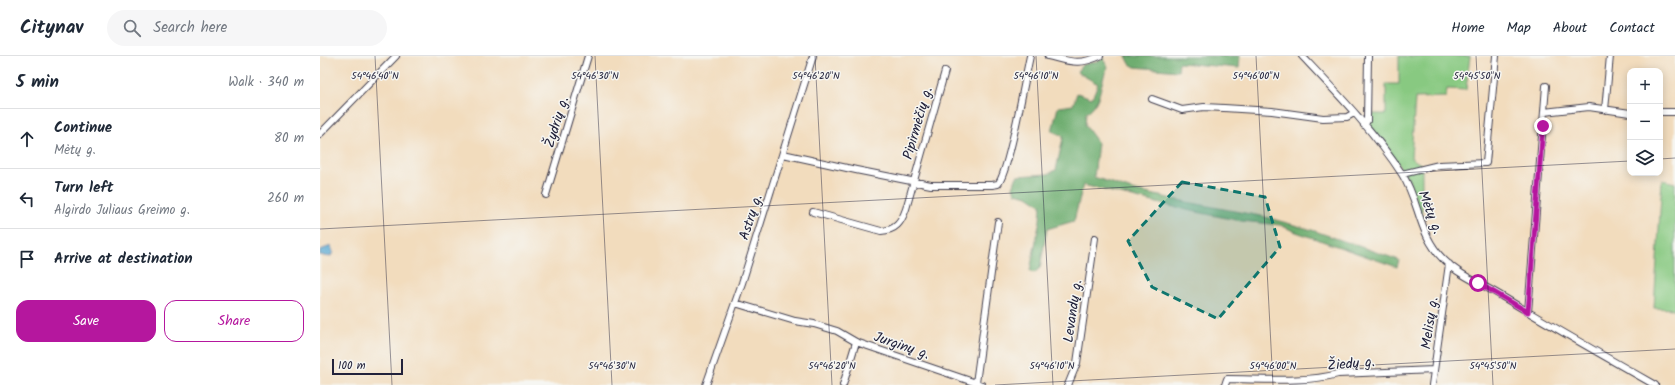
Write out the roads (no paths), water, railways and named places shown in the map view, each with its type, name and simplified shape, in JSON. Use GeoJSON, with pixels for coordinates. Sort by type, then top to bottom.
{"type":"FeatureCollection","features":[{"type":"Feature","properties":{"kind":"street"},"geometry":{"type":"LineString","coordinates":[[320,134],[396,56]]}},
{"type":"Feature","properties":{"kind":"street","name":"Žydrių g."},"geometry":{"type":"LineString","coordinates":[[546,195],[588,56]]}},
{"type":"Feature","properties":{"kind":"street","name":"Astrų g."},"geometry":{"type":"LineString","coordinates":[[706,385],[735,303],[814,56]]}},
{"type":"Feature","properties":{"kind":"street"},"geometry":{"type":"LineString","coordinates":[[783,154],[931,185],[992,185],[1001,181],[1011,146],[1030,56]]}},
{"type":"Feature","properties":{"kind":"street"},"geometry":{"type":"LineString","coordinates":[[1048,56],[1078,63],[1100,56]]}},
{"type":"Feature","properties":{"kind":"street","name":"Mėtų g."},"geometry":{"type":"LineString","coordinates":[[1302,56],[1354,113],[1402,174],[1411,190],[1425,233],[1437,252],[1449,264],[1528,312],[1655,385]]}},
{"type":"Feature","properties":{"kind":"street"},"geometry":{"type":"LineString","coordinates":[[1364,125],[1367,121],[1368,56]]}},
{"type":"Feature","properties":{"kind":"street"},"geometry":{"type":"LineString","coordinates":[[1402,174],[1439,165],[1486,163],[1496,56]]}},
{"type":"Feature","properties":{"kind":"street"},"geometry":{"type":"LineString","coordinates":[[1605,110],[1610,56]]}},
{"type":"Feature","properties":{"kind":"street","name":"Pipirmėčių g."},"geometry":{"type":"LineString","coordinates":[[813,212],[881,231],[890,230],[902,221],[945,71]]}},
{"type":"Feature","properties":{"kind":"street"},"geometry":{"type":"LineString","coordinates":[[1528,312],[1546,86]]}},
{"type":"Feature","properties":{"kind":"street"},"geometry":{"type":"LineString","coordinates":[[1152,99],[1182,110],[1224,108],[1278,112],[1323,118],[1346,117],[1354,113]]}},
{"type":"Feature","properties":{"kind":"street"},"geometry":{"type":"LineString","coordinates":[[1544,112],[1589,107],[1627,113]]}},
{"type":"Feature","properties":{"kind":"street"},"geometry":{"type":"LineString","coordinates":[[1663,112],[1675,112]]}},
{"type":"Feature","properties":{"kind":"street"},"geometry":{"type":"LineString","coordinates":[[979,384],[998,222]]}},
{"type":"Feature","properties":{"kind":"street","name":"Levandų g."},"geometry":{"type":"LineString","coordinates":[[1068,385],[1077,363],[1095,238]]}},
{"type":"Feature","properties":{"kind":"street","name":"Melisų g."},"geometry":{"type":"LineString","coordinates":[[1432,385],[1449,264]]}},
{"type":"Feature","properties":{"kind":"street"},"geometry":{"type":"LineString","coordinates":[[735,303],[795,321],[814,324],[837,331],[856,342]]}},
{"type":"Feature","properties":{"kind":"street","name":"Jurginų g."},"geometry":{"type":"LineString","coordinates":[[843,385],[856,342],[979,384]]}},
{"type":"Feature","properties":{"kind":"street","name":"Žiedų g."},"geometry":{"type":"LineString","coordinates":[[1225,385],[1227,379],[1305,379],[1338,374],[1434,370]]}},
{"type":"Feature","properties":{"kind":"water"},"geometry":{"type":"Polygon","coordinates":[[[331,246],[333,252],[331,256],[328,257],[320,255],[320,250],[331,246]]]}}]}
